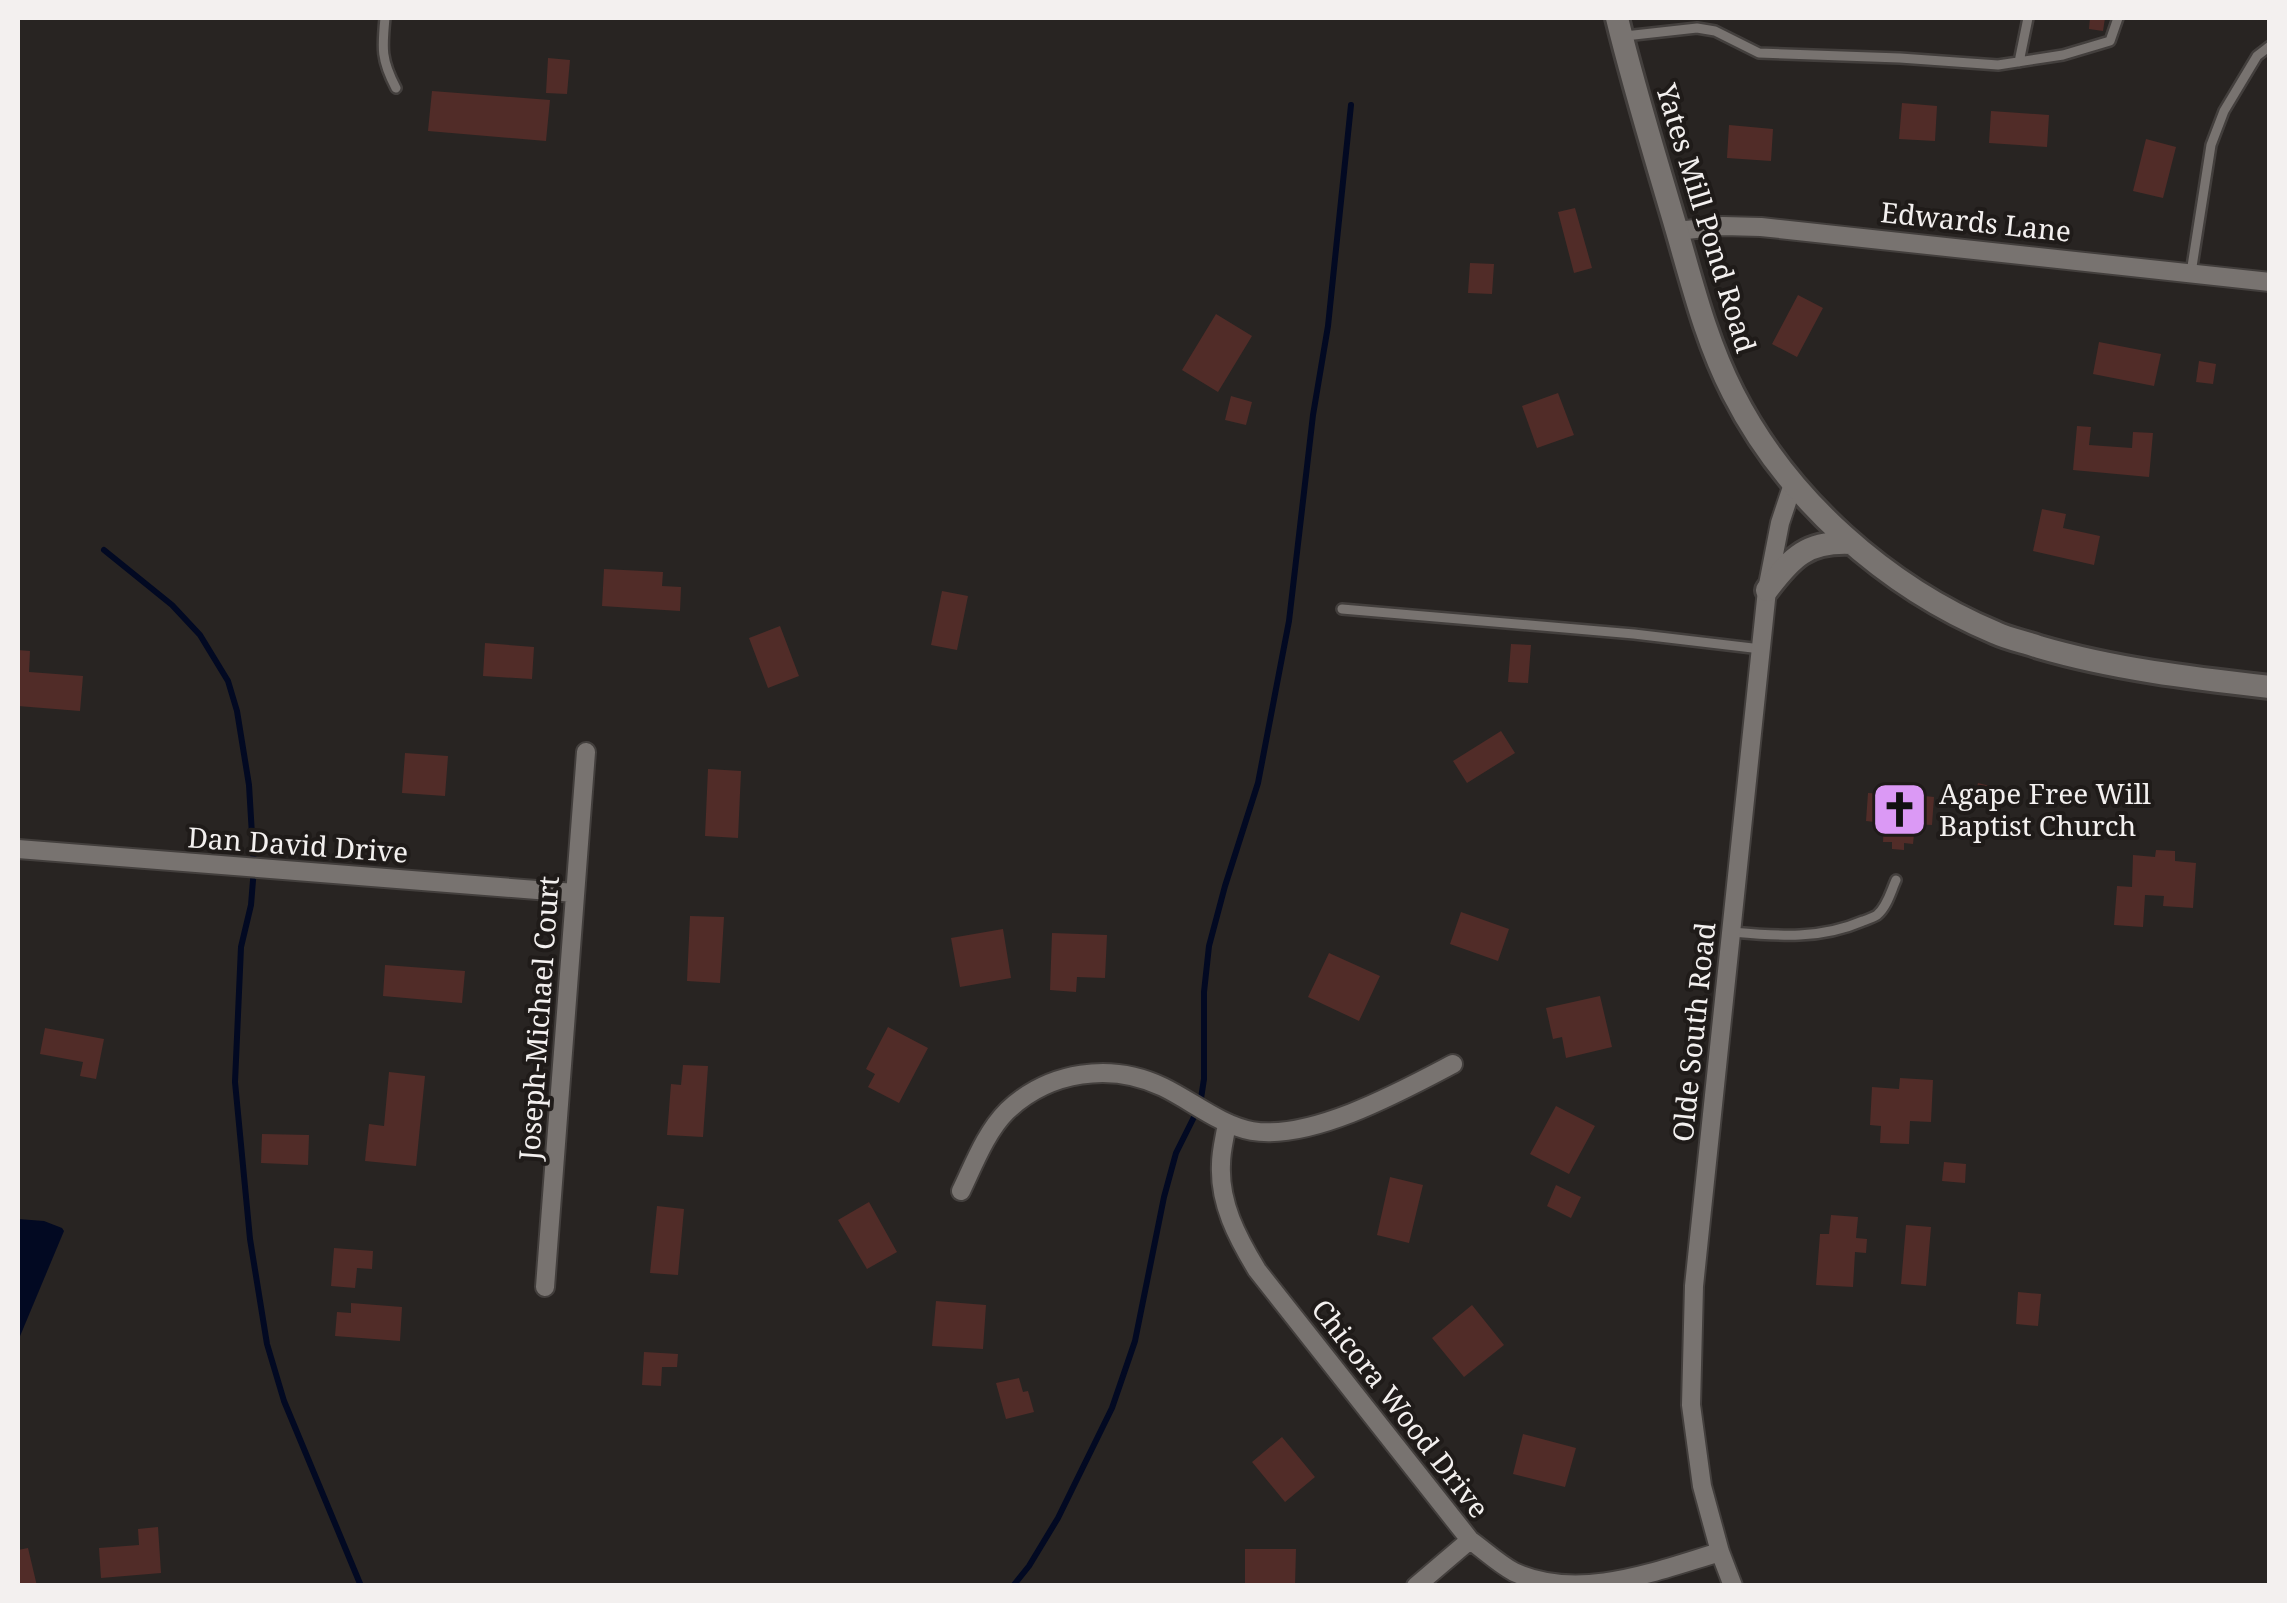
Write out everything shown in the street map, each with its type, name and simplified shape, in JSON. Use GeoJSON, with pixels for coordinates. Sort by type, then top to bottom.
{"type":"FeatureCollection","features":[{"type":"Feature","properties":{"kind":"street","name":"Yates Mill Pond Road"},"geometry":{"type":"LineString","coordinates":[[1620,27],[1700,310],[1731,390],[1760,440],[1793,484],[1850,543],[1933,603],[1998,634],[2069,656],[2168,676],[2270,686]]}},
{"type":"Feature","properties":{"kind":"street","name":"Edwards Lane"},"geometry":{"type":"LineString","coordinates":[[1677,231],[1762,227],[2270,282]]}},
{"type":"Feature","properties":{"kind":"street","name":"Olde South Road"},"geometry":{"type":"LineString","coordinates":[[1733,1586],[1702,1486],[1692,1405],[1694,1286],[1768,590],[1780,523],[1793,484]]}},
{"type":"Feature","properties":{"kind":"street"},"geometry":{"type":"LineString","coordinates":[[1768,590],[1786,564],[1805,551],[1817,545],[1850,543]]}},
{"type":"Feature","properties":{"kind":"street","name":"Joseph-Michael Court"},"geometry":{"type":"LineString","coordinates":[[545,1287],[586,752]]}},
{"type":"Feature","properties":{"kind":"street","name":"Dan David Drive"},"geometry":{"type":"LineString","coordinates":[[18,849],[575,893]]}},
{"type":"Feature","properties":{"kind":"street"},"geometry":{"type":"LineString","coordinates":[[961,1190],[986,1140],[1006,1112],[1041,1086],[1074,1074],[1118,1072],[1158,1085],[1227,1123],[1254,1131],[1292,1130],[1344,1115],[1453,1064]]}},
{"type":"Feature","properties":{"kind":"street","name":"Chicora Wood Drive"},"geometry":{"type":"LineString","coordinates":[[1227,1123],[1221,1164],[1224,1199],[1237,1236],[1257,1270],[1470,1540],[1512,1571],[1540,1581],[1587,1585],[1655,1572],[1720,1552]]}},
{"type":"Feature","properties":{"kind":"street"},"geometry":{"type":"LineString","coordinates":[[1416,1586],[1470,1540]]}},
{"type":"Feature","properties":{"kind":"lane"},"geometry":{"type":"LineString","coordinates":[[385,18],[384,66],[396,88]]}},
{"type":"Feature","properties":{"kind":"lane"},"geometry":{"type":"LineString","coordinates":[[2018,62],[2028,18]]}},
{"type":"Feature","properties":{"kind":"lane"},"geometry":{"type":"LineString","coordinates":[[1620,27],[1715,31],[1759,52],[1998,64],[2063,54],[2110,41],[2118,18]]}},
{"type":"Feature","properties":{"kind":"lane"},"geometry":{"type":"LineString","coordinates":[[2191,272],[2211,144],[2224,111],[2257,56],[2270,46]]}},
{"type":"Feature","properties":{"kind":"lane"},"geometry":{"type":"LineString","coordinates":[[1342,609],[1761,649]]}},
{"type":"Feature","properties":{"kind":"lane"},"geometry":{"type":"LineString","coordinates":[[1732,932],[1799,936],[1827,934],[1853,926],[1877,915],[1896,880]]}},
{"type":"Feature","properties":{"kind":"water"},"geometry":{"type":"Polygon","coordinates":[[[18,1219],[44,1221],[64,1231],[18,1341],[18,1219]]]}},
{"type":"Feature","properties":{"kind":"building"},"geometry":{"type":"Polygon","coordinates":[[[2090,18],[2105,18],[2103,31],[2089,29],[2090,18]]]}},
{"type":"Feature","properties":{"kind":"building"},"geometry":{"type":"Polygon","coordinates":[[[548,58],[570,60],[567,94],[546,93],[548,58]]]}},
{"type":"Feature","properties":{"kind":"building"},"geometry":{"type":"Polygon","coordinates":[[[432,91],[550,100],[546,141],[428,131],[432,91]]]}},
{"type":"Feature","properties":{"kind":"building"},"geometry":{"type":"Polygon","coordinates":[[[1902,103],[1937,106],[1935,141],[1899,139],[1902,103]]]}},
{"type":"Feature","properties":{"kind":"building"},"geometry":{"type":"Polygon","coordinates":[[[1991,111],[2049,115],[2047,147],[1989,143],[1991,111]]]}},
{"type":"Feature","properties":{"kind":"building"},"geometry":{"type":"Polygon","coordinates":[[[1729,125],[1773,129],[1771,161],[1727,158],[1729,125]]]}},
{"type":"Feature","properties":{"kind":"building"},"geometry":{"type":"Polygon","coordinates":[[[2146,139],[2176,147],[2163,198],[2133,191],[2146,139]]]}},
{"type":"Feature","properties":{"kind":"building"},"geometry":{"type":"Polygon","coordinates":[[[1575,208],[1592,268],[1574,273],[1558,212],[1575,208]]]}},
{"type":"Feature","properties":{"kind":"building"},"geometry":{"type":"Polygon","coordinates":[[[1470,263],[1494,264],[1492,294],[1468,293],[1470,263]]]}},
{"type":"Feature","properties":{"kind":"building"},"geometry":{"type":"Polygon","coordinates":[[[1798,295],[1823,308],[1797,357],[1772,344],[1798,295]]]}},
{"type":"Feature","properties":{"kind":"building"},"geometry":{"type":"Polygon","coordinates":[[[1216,314],[1252,336],[1218,392],[1182,370],[1216,314]]]}},
{"type":"Feature","properties":{"kind":"building"},"geometry":{"type":"Polygon","coordinates":[[[2099,342],[2161,354],[2154,386],[2093,374],[2099,342]]]}},
{"type":"Feature","properties":{"kind":"building"},"geometry":{"type":"Polygon","coordinates":[[[2199,361],[2216,364],[2213,384],[2196,382],[2199,361]]]}},
{"type":"Feature","properties":{"kind":"building"},"geometry":{"type":"Polygon","coordinates":[[[1558,393],[1574,435],[1537,448],[1522,406],[1558,393]]]}},
{"type":"Feature","properties":{"kind":"building"},"geometry":{"type":"Polygon","coordinates":[[[1231,396],[1252,402],[1246,425],[1225,420],[1231,396]]]}},
{"type":"Feature","properties":{"kind":"building"},"geometry":{"type":"Polygon","coordinates":[[[2077,426],[2091,427],[2089,445],[2132,448],[2133,432],[2153,433],[2149,477],[2073,470],[2077,426]]]}},
{"type":"Feature","properties":{"kind":"building"},"geometry":{"type":"Polygon","coordinates":[[[2042,509],[2066,514],[2063,528],[2100,536],[2094,565],[2033,551],[2042,509]]]}},
{"type":"Feature","properties":{"kind":"building"},"geometry":{"type":"Polygon","coordinates":[[[604,569],[663,572],[662,586],[681,587],[680,611],[602,606],[604,569]]]}},
{"type":"Feature","properties":{"kind":"building"},"geometry":{"type":"Polygon","coordinates":[[[942,591],[968,596],[957,650],[931,645],[942,591]]]}},
{"type":"Feature","properties":{"kind":"building"},"geometry":{"type":"Polygon","coordinates":[[[780,626],[799,676],[768,688],[749,638],[780,626]]]}},
{"type":"Feature","properties":{"kind":"building"},"geometry":{"type":"Polygon","coordinates":[[[485,643],[534,647],[532,679],[483,676],[485,643]]]}},
{"type":"Feature","properties":{"kind":"building"},"geometry":{"type":"Polygon","coordinates":[[[1511,644],[1531,645],[1528,683],[1508,682],[1511,644]]]}},
{"type":"Feature","properties":{"kind":"building"},"geometry":{"type":"Polygon","coordinates":[[[18,650],[30,651],[29,672],[83,676],[80,711],[18,706],[18,650]]]}},
{"type":"Feature","properties":{"kind":"building"},"geometry":{"type":"Polygon","coordinates":[[[1501,731],[1515,753],[1467,783],[1453,761],[1501,731]]]}},
{"type":"Feature","properties":{"kind":"building"},"geometry":{"type":"Polygon","coordinates":[[[405,753],[448,756],[445,796],[402,793],[405,753]]]}},
{"type":"Feature","properties":{"kind":"building"},"geometry":{"type":"Polygon","coordinates":[[[708,769],[741,771],[738,838],[705,836],[708,769]]]}},
{"type":"Feature","properties":{"kind":"building"},"geometry":{"type":"Polygon","coordinates":[[[1978,783],[1990,786],[1986,800],[1974,797],[1978,783]]]}},
{"type":"Feature","properties":{"kind":"building","name":"Agape Free Will Baptist Church"},"geometry":{"type":"Polygon","coordinates":[[[1886,787],[1916,788],[1915,795],[1934,797],[1932,825],[1915,824],[1913,844],[1904,843],[1904,850],[1892,849],[1892,842],[1883,842],[1884,823],[1866,821],[1868,793],[1885,794],[1886,787]]]}},
{"type":"Feature","properties":{"kind":"building"},"geometry":{"type":"Polygon","coordinates":[[[2156,850],[2175,851],[2175,861],[2196,863],[2193,908],[2163,906],[2164,896],[2145,895],[2143,927],[2114,925],[2117,886],[2132,887],[2133,855],[2155,857],[2156,850]]]}},
{"type":"Feature","properties":{"kind":"building"},"geometry":{"type":"Polygon","coordinates":[[[1461,912],[1509,929],[1498,961],[1450,944],[1461,912]]]}},
{"type":"Feature","properties":{"kind":"building"},"geometry":{"type":"Polygon","coordinates":[[[690,916],[724,917],[720,983],[687,981],[690,916]]]}},
{"type":"Feature","properties":{"kind":"building"},"geometry":{"type":"Polygon","coordinates":[[[1003,929],[1011,978],[960,987],[951,938],[1003,929]]]}},
{"type":"Feature","properties":{"kind":"building"},"geometry":{"type":"Polygon","coordinates":[[[1052,933],[1107,935],[1105,978],[1077,977],[1076,992],[1050,990],[1052,933]]]}},
{"type":"Feature","properties":{"kind":"building"},"geometry":{"type":"Polygon","coordinates":[[[1329,953],[1380,976],[1359,1021],[1308,997],[1329,953]]]}},
{"type":"Feature","properties":{"kind":"building"},"geometry":{"type":"Polygon","coordinates":[[[385,965],[465,971],[462,1003],[383,996],[385,965]]]}},
{"type":"Feature","properties":{"kind":"building"},"geometry":{"type":"Polygon","coordinates":[[[1600,996],[1612,1047],[1566,1058],[1562,1037],[1553,1039],[1546,1008],[1600,996]]]}},
{"type":"Feature","properties":{"kind":"building"},"geometry":{"type":"Polygon","coordinates":[[[888,1027],[928,1048],[899,1103],[868,1087],[875,1074],[866,1069],[888,1027]]]}},
{"type":"Feature","properties":{"kind":"building"},"geometry":{"type":"Polygon","coordinates":[[[45,1028],[104,1039],[96,1079],[80,1076],[83,1062],[40,1054],[45,1028]]]}},
{"type":"Feature","properties":{"kind":"building"},"geometry":{"type":"Polygon","coordinates":[[[683,1065],[708,1066],[703,1137],[667,1135],[671,1084],[681,1085],[683,1065]]]}},
{"type":"Feature","properties":{"kind":"building"},"geometry":{"type":"Polygon","coordinates":[[[389,1072],[425,1076],[416,1166],[365,1161],[369,1124],[384,1126],[389,1072]]]}},
{"type":"Feature","properties":{"kind":"building"},"geometry":{"type":"Polygon","coordinates":[[[1900,1078],[1933,1080],[1931,1122],[1910,1121],[1909,1144],[1880,1143],[1881,1126],[1870,1125],[1872,1087],[1899,1089],[1900,1078]]]}},
{"type":"Feature","properties":{"kind":"building"},"geometry":{"type":"Polygon","coordinates":[[[1556,1106],[1595,1126],[1569,1174],[1530,1154],[1556,1106]]]}},
{"type":"Feature","properties":{"kind":"building"},"geometry":{"type":"Polygon","coordinates":[[[262,1134],[309,1135],[308,1165],[261,1163],[262,1134]]]}},
{"type":"Feature","properties":{"kind":"building"},"geometry":{"type":"Polygon","coordinates":[[[1944,1162],[1966,1164],[1965,1183],[1942,1181],[1944,1162]]]}},
{"type":"Feature","properties":{"kind":"building"},"geometry":{"type":"Polygon","coordinates":[[[1390,1177],[1423,1185],[1409,1243],[1377,1235],[1390,1177]]]}},
{"type":"Feature","properties":{"kind":"building"},"geometry":{"type":"Polygon","coordinates":[[[1556,1185],[1581,1197],[1571,1218],[1547,1206],[1556,1185]]]}},
{"type":"Feature","properties":{"kind":"building"},"geometry":{"type":"Polygon","coordinates":[[[869,1202],[897,1252],[867,1269],[838,1220],[869,1202]]]}},
{"type":"Feature","properties":{"kind":"building"},"geometry":{"type":"Polygon","coordinates":[[[657,1206],[684,1209],[678,1275],[650,1273],[657,1206]]]}},
{"type":"Feature","properties":{"kind":"building"},"geometry":{"type":"Polygon","coordinates":[[[1831,1215],[1858,1217],[1856,1238],[1867,1239],[1866,1253],[1855,1252],[1853,1287],[1816,1285],[1820,1234],[1829,1234],[1831,1215]]]}},
{"type":"Feature","properties":{"kind":"building"},"geometry":{"type":"Polygon","coordinates":[[[1906,1225],[1931,1227],[1926,1286],[1901,1284],[1906,1225]]]}},
{"type":"Feature","properties":{"kind":"building"},"geometry":{"type":"Polygon","coordinates":[[[334,1248],[373,1251],[372,1269],[357,1268],[355,1288],[331,1286],[334,1248]]]}},
{"type":"Feature","properties":{"kind":"building"},"geometry":{"type":"Polygon","coordinates":[[[2018,1292],[2041,1294],[2038,1326],[2016,1324],[2018,1292]]]}},
{"type":"Feature","properties":{"kind":"building"},"geometry":{"type":"Polygon","coordinates":[[[936,1301],[986,1305],[983,1349],[932,1346],[936,1301]]]}},
{"type":"Feature","properties":{"kind":"building"},"geometry":{"type":"Polygon","coordinates":[[[351,1303],[402,1307],[400,1341],[335,1336],[337,1312],[351,1313],[351,1303]]]}},
{"type":"Feature","properties":{"kind":"building"},"geometry":{"type":"Polygon","coordinates":[[[1472,1305],[1504,1345],[1464,1377],[1432,1338],[1472,1305]]]}},
{"type":"Feature","properties":{"kind":"building"},"geometry":{"type":"Polygon","coordinates":[[[644,1352],[678,1354],[677,1367],[662,1367],[661,1386],[642,1385],[644,1352]]]}},
{"type":"Feature","properties":{"kind":"building"},"geometry":{"type":"Polygon","coordinates":[[[1019,1378],[1034,1412],[1006,1419],[996,1383],[1019,1378]]]}},
{"type":"Feature","properties":{"kind":"building"},"geometry":{"type":"Polygon","coordinates":[[[1523,1434],[1576,1448],[1565,1487],[1513,1474],[1523,1434]]]}},
{"type":"Feature","properties":{"kind":"building"},"geometry":{"type":"Polygon","coordinates":[[[1282,1437],[1315,1477],[1285,1502],[1252,1462],[1282,1437]]]}},
{"type":"Feature","properties":{"kind":"building"},"geometry":{"type":"Polygon","coordinates":[[[158,1527],[161,1573],[101,1578],[99,1548],[139,1545],[138,1529],[158,1527]]]}},
{"type":"Feature","properties":{"kind":"building"},"geometry":{"type":"Polygon","coordinates":[[[28,1548],[37,1586],[18,1586],[18,1550],[28,1548]]]}},
{"type":"Feature","properties":{"kind":"building"},"geometry":{"type":"Polygon","coordinates":[[[1245,1549],[1296,1549],[1295,1586],[1245,1585],[1245,1549]]]}},
{"type":"Feature","properties":{"kind":"waterway"},"geometry":{"type":"LineString","coordinates":[[1013,1586],[1058,1518],[1112,1408],[1135,1341],[1176,1153],[1200,1105],[1209,946],[1258,783],[1289,621],[1313,415],[1328,326],[1351,105]]}},
{"type":"Feature","properties":{"kind":"waterway"},"geometry":{"type":"LineString","coordinates":[[104,550],[172,605],[200,635],[228,681],[237,711],[249,785],[254,868],[251,905],[241,947],[235,1082],[250,1239],[267,1344],[284,1401],[361,1586]]}},
{"type":"Feature","properties":{"kind":"place","name":"Agape Free Will Baptist Church"},"geometry":{"type":"Point","coordinates":[1900,809]}}]}
